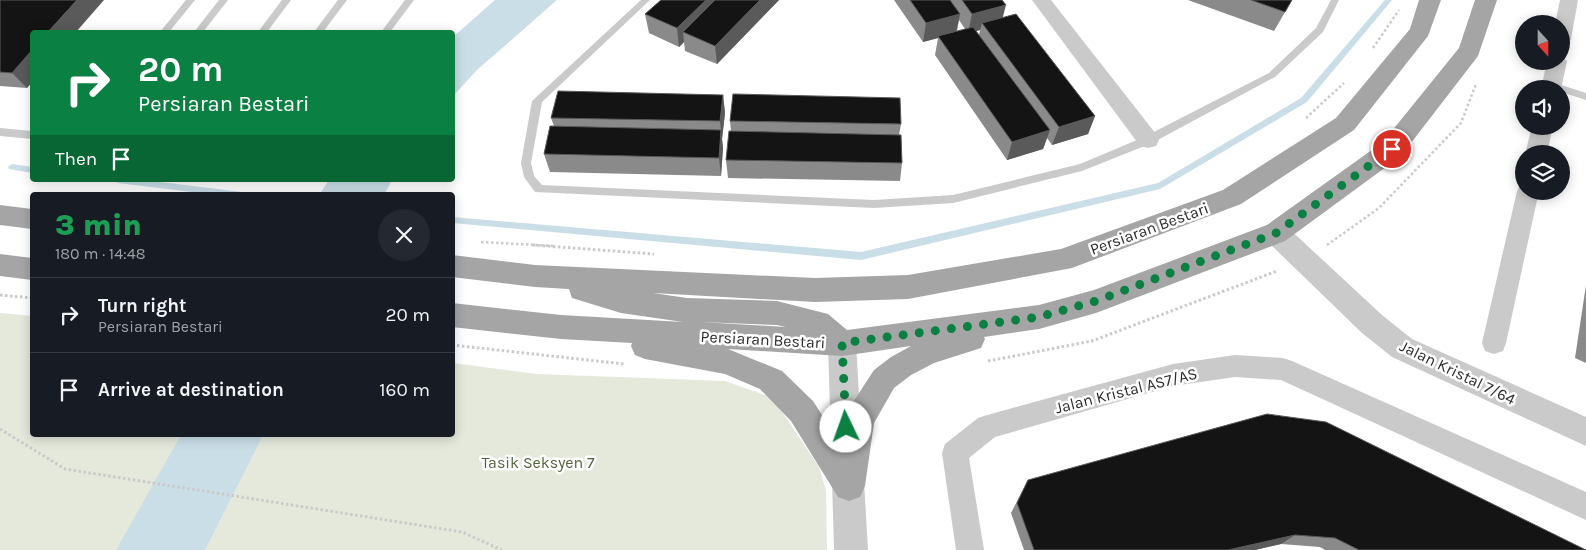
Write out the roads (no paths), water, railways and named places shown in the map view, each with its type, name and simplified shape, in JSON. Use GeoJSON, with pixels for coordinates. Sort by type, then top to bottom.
{"type":"FeatureCollection","features":[{"type":"Feature","properties":{"kind":"main road","name":"Persiaran Bestari"},"geometry":{"type":"LineString","coordinates":[[455,266],[535,276],[815,290],[908,287],[1062,260],[1232,197],[1345,124],[1420,31],[1430,0]]}},
{"type":"Feature","properties":{"kind":"main road","name":"Persiaran Bestari"},"geometry":{"type":"LineString","coordinates":[[455,314],[561,326],[842,343],[1039,317],[1096,301],[1276,233],[1392,149],[1470,50],[1486,0]]}},
{"type":"Feature","properties":{"kind":"main road"},"geometry":{"type":"LineString","coordinates":[[0,215],[30,219]]}},
{"type":"Feature","properties":{"kind":"main road"},"geometry":{"type":"LineString","coordinates":[[0,265],[30,269]]}},
{"type":"Feature","properties":{"kind":"main road"},"geometry":{"type":"LineString","coordinates":[[535,276],[622,301],[688,310],[777,314],[818,323],[842,343]]}},
{"type":"Feature","properties":{"kind":"main road"},"geometry":{"type":"LineString","coordinates":[[848,486],[859,420],[884,380],[901,366],[926,353],[1039,317]]}},
{"type":"Feature","properties":{"kind":"main road"},"geometry":{"type":"LineString","coordinates":[[561,326],[655,348],[728,362],[771,380],[802,411],[848,486]]}},
{"type":"Feature","properties":{"kind":"street"},"geometry":{"type":"LineString","coordinates":[[1041,0],[1148,140]]}},
{"type":"Feature","properties":{"kind":"street"},"geometry":{"type":"LineString","coordinates":[[1566,15],[1569,0]]}},
{"type":"Feature","properties":{"kind":"street"},"geometry":{"type":"LineString","coordinates":[[1494,342],[1526,200]]}},
{"type":"Feature","properties":{"kind":"street","name":"Jalan Kristal 7/64"},"geometry":{"type":"LineString","coordinates":[[1276,233],[1372,324],[1402,348],[1586,432]]}},
{"type":"Feature","properties":{"kind":"street"},"geometry":{"type":"LineString","coordinates":[[842,343],[851,550]]}},
{"type":"Feature","properties":{"kind":"street","name":"Jalan Kristal AS7/AS"},"geometry":{"type":"LineString","coordinates":[[970,550],[955,453],[987,427],[1173,375],[1235,366],[1283,369],[1586,506]]}},
{"type":"Feature","properties":{"kind":"lane"},"geometry":{"type":"LineString","coordinates":[[166,30],[191,0]]}},
{"type":"Feature","properties":{"kind":"lane"},"geometry":{"type":"LineString","coordinates":[[200,30],[224,0]]}},
{"type":"Feature","properties":{"kind":"lane"},"geometry":{"type":"LineString","coordinates":[[264,30],[287,0]]}},
{"type":"Feature","properties":{"kind":"lane"},"geometry":{"type":"LineString","coordinates":[[320,30],[343,0]]}},
{"type":"Feature","properties":{"kind":"lane"},"geometry":{"type":"LineString","coordinates":[[387,30],[410,0]]}},
{"type":"Feature","properties":{"kind":"lane"},"geometry":{"type":"LineString","coordinates":[[646,0],[537,101],[526,163],[529,177],[539,189],[874,204],[952,199],[1082,167],[1148,140],[1272,75],[1320,30],[1335,0]]}},
{"type":"Feature","properties":{"kind":"lane"},"geometry":{"type":"LineString","coordinates":[[1570,92],[1586,97]]}},
{"type":"Feature","properties":{"kind":"lane"},"geometry":{"type":"LineString","coordinates":[[2,135],[30,135]]}},
{"type":"Feature","properties":{"kind":"water"},"geometry":{"type":"Polygon","coordinates":[[[495,0],[557,0],[477,70],[455,94],[455,35],[495,0]]]}},
{"type":"Feature","properties":{"kind":"water"},"geometry":{"type":"Polygon","coordinates":[[[328,182],[391,182],[386,192],[321,192],[328,182]]]}},
{"type":"Feature","properties":{"kind":"water"},"geometry":{"type":"Polygon","coordinates":[[[180,437],[262,437],[205,550],[116,550],[180,437]]]}},
{"type":"Feature","properties":{"kind":"waterway"},"geometry":{"type":"LineString","coordinates":[[455,220],[861,256],[1160,186],[1304,100],[1389,0]]}},
{"type":"Feature","properties":{"kind":"waterway"},"geometry":{"type":"LineString","coordinates":[[12,167],[30,170]]}},
{"type":"Feature","properties":{"kind":"waterway"},"geometry":{"type":"LineString","coordinates":[[135,182],[217,192]]}},
{"type":"Feature","properties":{"kind":"park label","name":"Tasik Seksyen 7"},"geometry":{"type":"Point","coordinates":[538,462]}}]}
